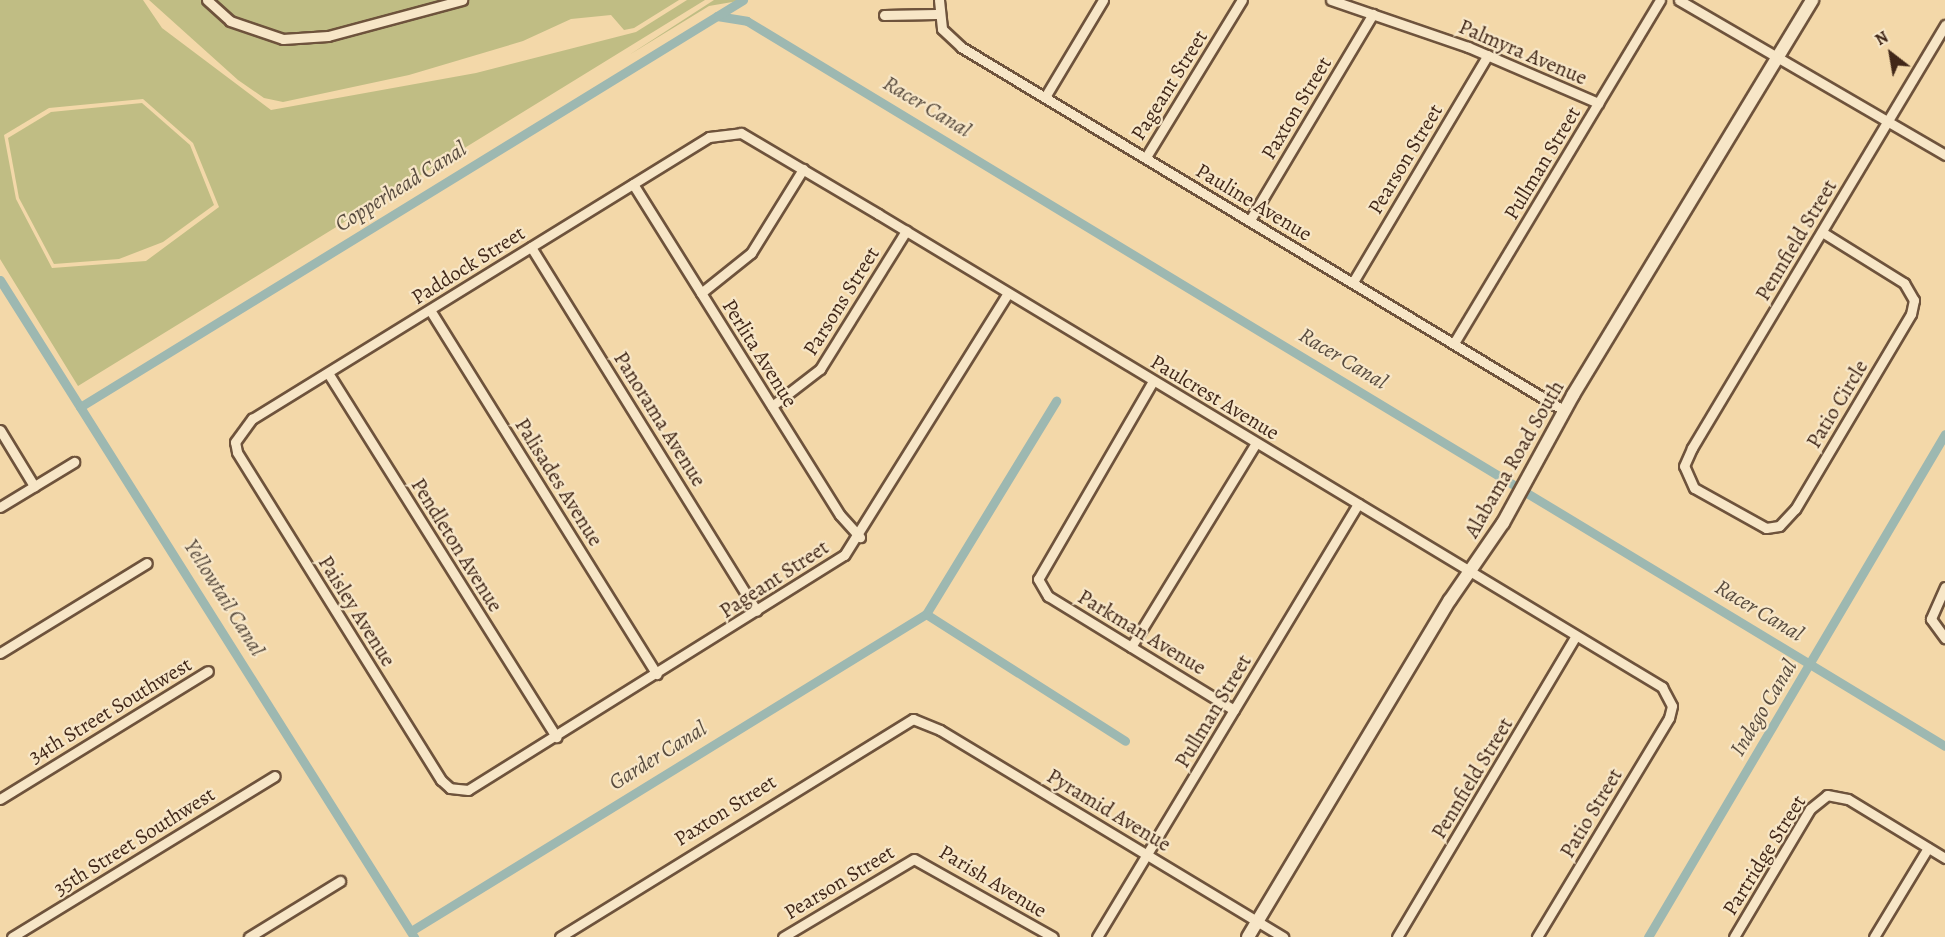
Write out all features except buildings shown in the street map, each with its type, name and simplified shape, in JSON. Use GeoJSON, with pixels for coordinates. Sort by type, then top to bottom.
{"type":"FeatureCollection","features":[{"type":"Feature","properties":{"kind":"street"},"geometry":{"type":"LineString","coordinates":[[207,0],[230,21],[283,39],[328,36],[462,0]]}},
{"type":"Feature","properties":{"kind":"street"},"geometry":{"type":"LineString","coordinates":[[884,15],[936,14],[939,0]]}},
{"type":"Feature","properties":{"kind":"street"},"geometry":{"type":"LineString","coordinates":[[1045,97],[1103,0]]}},
{"type":"Feature","properties":{"kind":"street","name":"Pageant Street"},"geometry":{"type":"LineString","coordinates":[[1146,157],[1242,0]]}},
{"type":"Feature","properties":{"kind":"street","name":"Palmyra Avenue"},"geometry":{"type":"LineString","coordinates":[[1331,0],[1488,55],[1599,103]]}},
{"type":"Feature","properties":{"kind":"street","name":"Pullman Street"},"geometry":{"type":"LineString","coordinates":[[1454,343],[1660,0]]}},
{"type":"Feature","properties":{"kind":"street"},"geometry":{"type":"LineString","coordinates":[[1679,0],[1945,155]]}},
{"type":"Feature","properties":{"kind":"street","name":"Alabama Road South"},"geometry":{"type":"LineString","coordinates":[[1248,937],[1470,570],[1529,481],[1565,411],[1812,0]]}},
{"type":"Feature","properties":{"kind":"street","name":"Pauline Avenue"},"geometry":{"type":"LineString","coordinates":[[936,14],[952,40],[1565,411]]}},
{"type":"Feature","properties":{"kind":"street","name":"Paxton Street"},"geometry":{"type":"LineString","coordinates":[[1250,220],[1373,14]]}},
{"type":"Feature","properties":{"kind":"street","name":"Pennfield Street"},"geometry":{"type":"LineString","coordinates":[[1685,476],[1692,448],[1945,25]]}},
{"type":"Feature","properties":{"kind":"street","name":"Pearson Street"},"geometry":{"type":"LineString","coordinates":[[1353,282],[1488,55]]}},
{"type":"Feature","properties":{"kind":"street","name":"Paulcrest Avenue"},"geometry":{"type":"LineString","coordinates":[[730,130],[906,231],[1662,687],[1672,706]]}},
{"type":"Feature","properties":{"kind":"street","name":"Paddock Street"},"geometry":{"type":"LineString","coordinates":[[235,442],[244,425],[633,184],[730,130]]}},
{"type":"Feature","properties":{"kind":"street"},"geometry":{"type":"LineString","coordinates":[[701,293],[752,252],[803,170]]}},
{"type":"Feature","properties":{"kind":"street","name":"Perlita Avenue"},"geometry":{"type":"LineString","coordinates":[[633,184],[840,515],[860,537]]}},
{"type":"Feature","properties":{"kind":"street","name":"Parsons Street"},"geometry":{"type":"LineString","coordinates":[[772,406],[820,369],[906,231]]}},
{"type":"Feature","properties":{"kind":"street","name":"Patio Circle"},"geometry":{"type":"LineString","coordinates":[[1685,476],[1703,494],[1756,525],[1779,526],[1801,500],[1902,331],[1911,314],[1911,291],[1822,232]]}},
{"type":"Feature","properties":{"kind":"street","name":"Panorama Avenue"},"geometry":{"type":"LineString","coordinates":[[531,247],[757,611]]}},
{"type":"Feature","properties":{"kind":"street","name":"Pageant Street"},"geometry":{"type":"LineString","coordinates":[[459,791],[478,786],[834,563],[860,537],[1008,293]]}},
{"type":"Feature","properties":{"kind":"street","name":"Palisades Avenue"},"geometry":{"type":"LineString","coordinates":[[430,310],[657,674]]}},
{"type":"Feature","properties":{"kind":"street","name":"Pendleton Avenue"},"geometry":{"type":"LineString","coordinates":[[328,373],[556,737]]}},
{"type":"Feature","properties":{"kind":"street","name":"Parkman Avenue"},"geometry":{"type":"LineString","coordinates":[[1153,381],[1038,579],[1048,596],[1234,710]]}},
{"type":"Feature","properties":{"kind":"street"},"geometry":{"type":"LineString","coordinates":[[0,430],[34,486]]}},
{"type":"Feature","properties":{"kind":"street","name":"Paisley Avenue"},"geometry":{"type":"LineString","coordinates":[[235,442],[241,461],[441,780],[459,791]]}},
{"type":"Feature","properties":{"kind":"street"},"geometry":{"type":"LineString","coordinates":[[1131,647],[1256,443]]}},
{"type":"Feature","properties":{"kind":"street"},"geometry":{"type":"LineString","coordinates":[[0,507],[74,462]]}},
{"type":"Feature","properties":{"kind":"street","name":"Pullman Street"},"geometry":{"type":"LineString","coordinates":[[1097,937],[1358,504]]}},
{"type":"Feature","properties":{"kind":"street"},"geometry":{"type":"LineString","coordinates":[[0,653],[147,563]]}},
{"type":"Feature","properties":{"kind":"street"},"geometry":{"type":"LineString","coordinates":[[1945,587],[1931,619],[1945,638]]}},
{"type":"Feature","properties":{"kind":"street","name":"Pennfield Street"},"geometry":{"type":"LineString","coordinates":[[1397,937],[1576,636]]}},
{"type":"Feature","properties":{"kind":"street","name":"34th Street Southwest"},"geometry":{"type":"LineString","coordinates":[[0,799],[208,671]]}},
{"type":"Feature","properties":{"kind":"street","name":"Patio Street"},"geometry":{"type":"LineString","coordinates":[[1537,937],[1672,706]]}},
{"type":"Feature","properties":{"kind":"street","name":"Paxton Street"},"geometry":{"type":"LineString","coordinates":[[560,937],[913,719]]}},
{"type":"Feature","properties":{"kind":"street","name":"Pyramid Avenue"},"geometry":{"type":"LineString","coordinates":[[913,719],[1147,854],[1283,937]]}},
{"type":"Feature","properties":{"kind":"street","name":"35th Street Southwest"},"geometry":{"type":"LineString","coordinates":[[12,937],[275,776]]}},
{"type":"Feature","properties":{"kind":"street","name":"Partridge Street"},"geometry":{"type":"LineString","coordinates":[[1734,937],[1810,809],[1827,795],[1861,807],[1928,848]]}},
{"type":"Feature","properties":{"kind":"street"},"geometry":{"type":"LineString","coordinates":[[1874,937],[1928,848],[1945,858]]}},
{"type":"Feature","properties":{"kind":"street","name":"Pearson Street"},"geometry":{"type":"LineString","coordinates":[[783,937],[914,859]]}},
{"type":"Feature","properties":{"kind":"street","name":"Parish Avenue"},"geometry":{"type":"LineString","coordinates":[[914,859],[1053,937]]}},
{"type":"Feature","properties":{"kind":"street"},"geometry":{"type":"LineString","coordinates":[[249,937],[340,881]]}},
{"type":"Feature","properties":{"kind":"shaded area"},"geometry":{"type":"Polygon","coordinates":[[[0,0],[143,0],[162,28],[271,110],[476,73],[636,32],[687,0],[705,0],[78,386],[0,259],[0,0]],[[143,99],[49,108],[4,135],[16,199],[52,268],[146,261],[219,207],[193,143],[143,99]]]}},
{"type":"Feature","properties":{"kind":"shaded area"},"geometry":{"type":"Polygon","coordinates":[[[149,0],[679,0],[634,28],[624,30],[611,15],[571,19],[523,41],[409,75],[283,102],[264,98],[238,80],[149,0]]]}},
{"type":"Feature","properties":{"kind":"shaded area"},"geometry":{"type":"Polygon","coordinates":[[[714,0],[744,0],[709,6],[629,55],[714,0]]]}},
{"type":"Feature","properties":{"kind":"shaded area"},"geometry":{"type":"Polygon","coordinates":[[[142,103],[190,145],[214,205],[163,242],[119,259],[54,264],[19,198],[8,138],[51,112],[142,103]]]}},
{"type":"Feature","properties":{"kind":"waterway","name":"Copperhead Canal"},"geometry":{"type":"LineString","coordinates":[[80,407],[743,0]]}},
{"type":"Feature","properties":{"kind":"waterway","name":"Racer Canal"},"geometry":{"type":"LineString","coordinates":[[717,16],[747,21],[1945,746]]}},
{"type":"Feature","properties":{"kind":"waterway","name":"Yellowtail Canal"},"geometry":{"type":"LineString","coordinates":[[0,280],[414,937]]}},
{"type":"Feature","properties":{"kind":"waterway","name":"Garder Canal"},"geometry":{"type":"LineString","coordinates":[[411,931],[926,614],[1056,401]]}},
{"type":"Feature","properties":{"kind":"waterway","name":"Indego Canal"},"geometry":{"type":"LineString","coordinates":[[1648,937],[1945,434]]}},
{"type":"Feature","properties":{"kind":"waterway","name":"Garder Canal"},"geometry":{"type":"LineString","coordinates":[[926,614],[1125,741]]}}]}
